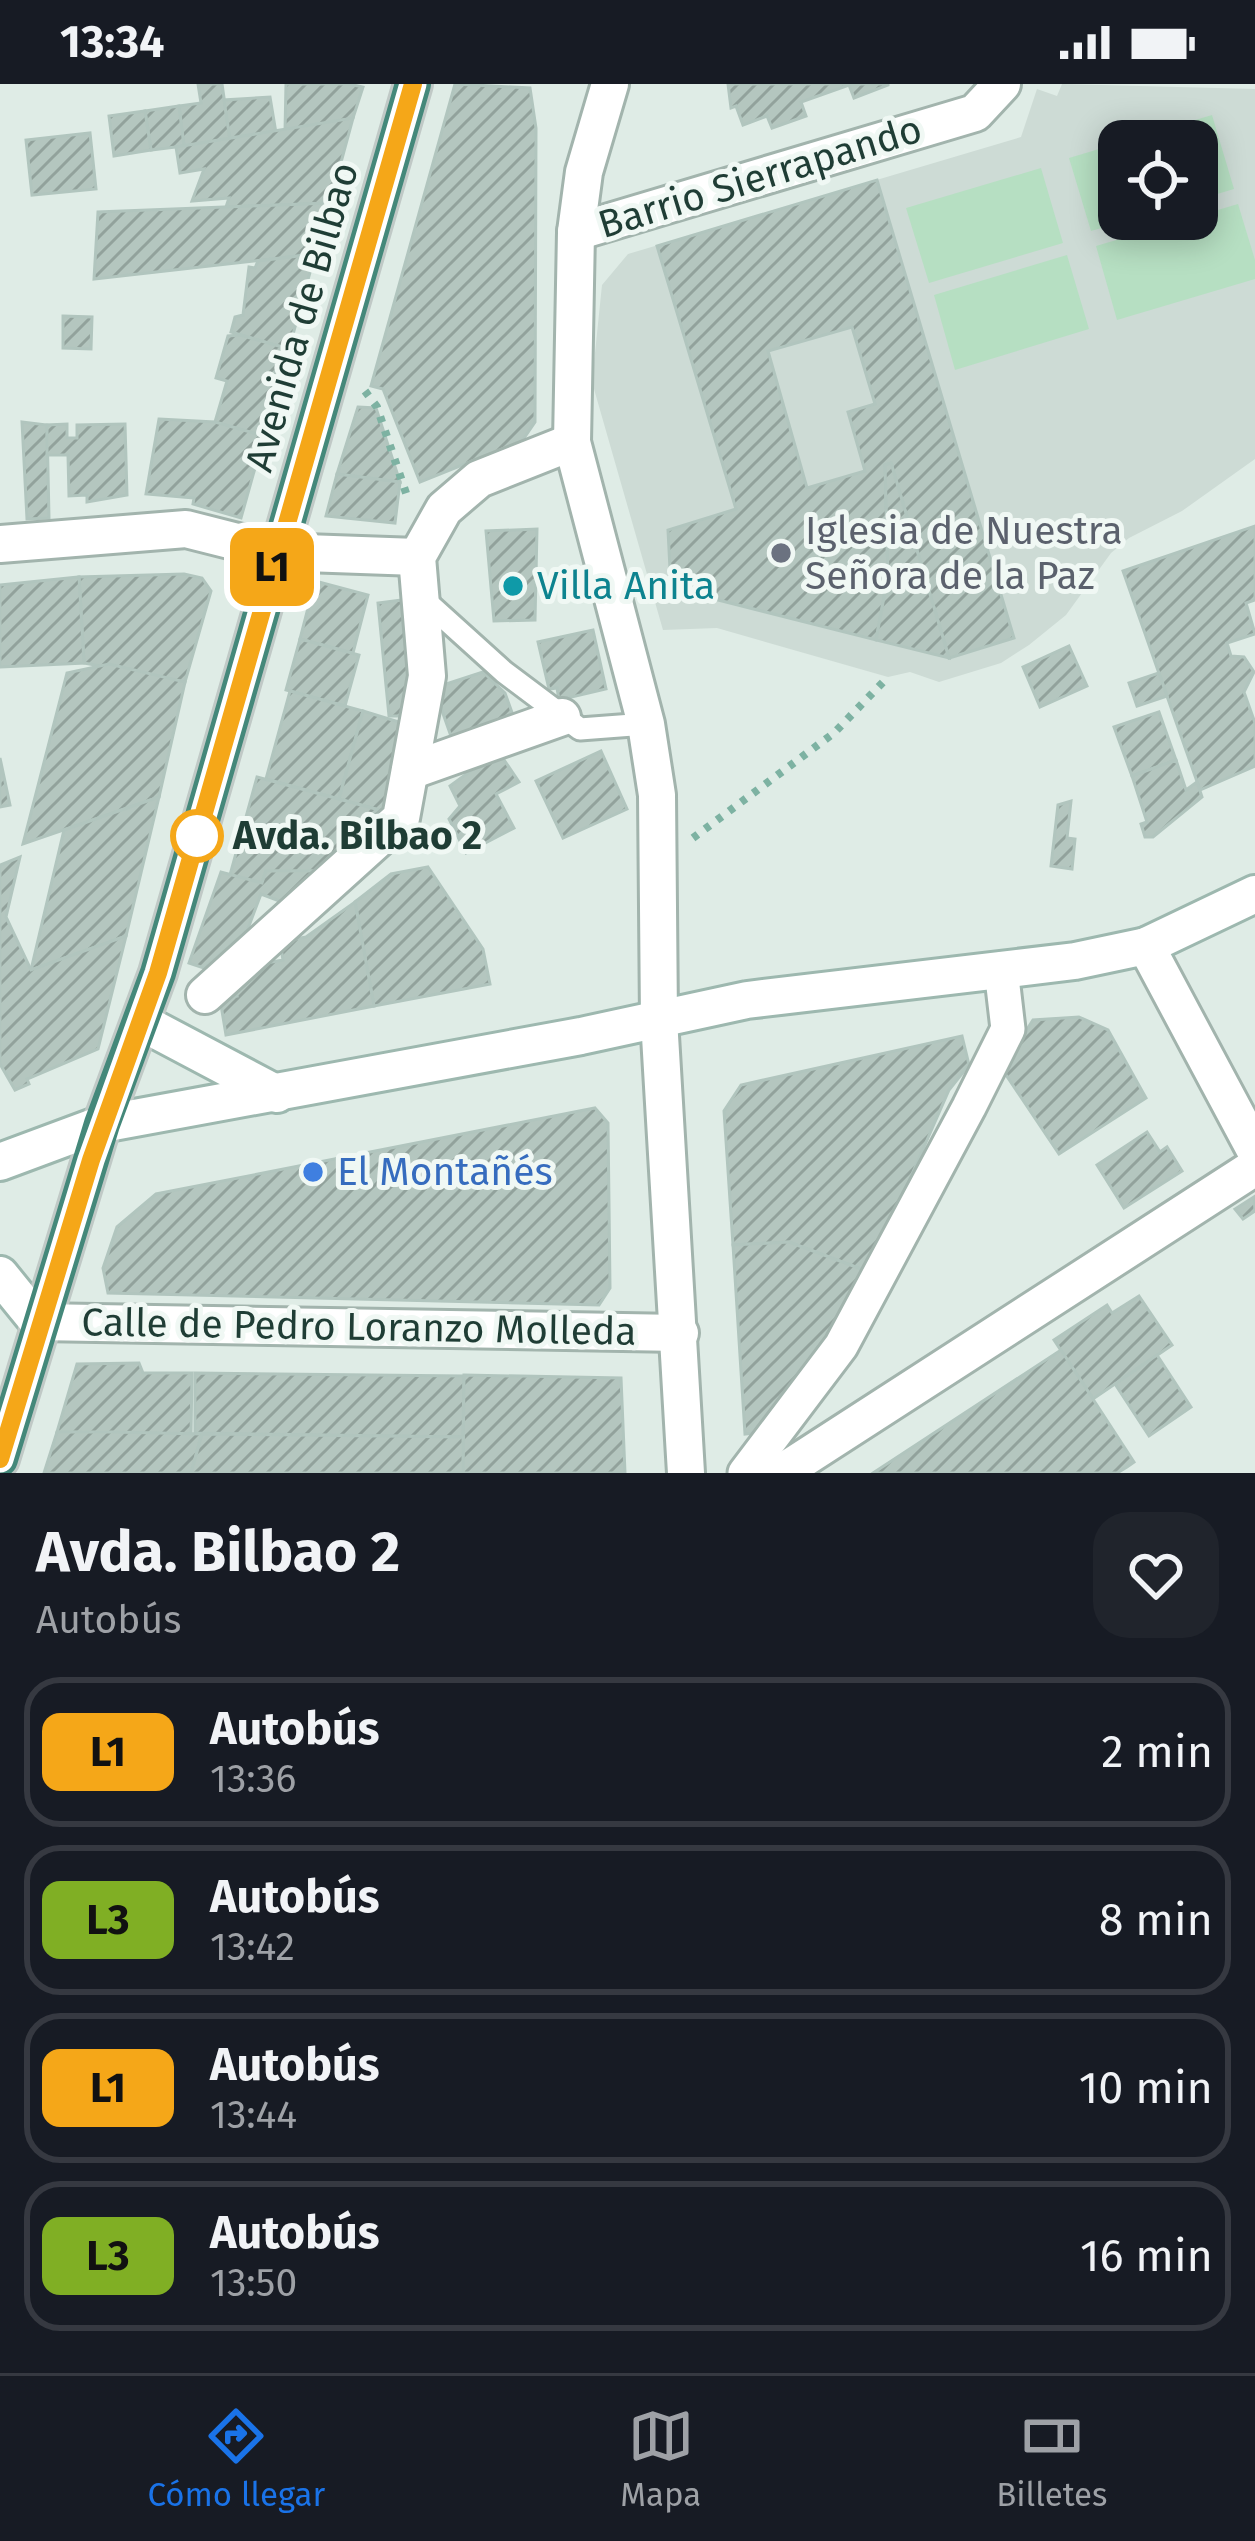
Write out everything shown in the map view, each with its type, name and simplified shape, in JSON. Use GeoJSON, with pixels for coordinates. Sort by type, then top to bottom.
{"type":"FeatureCollection","features":[{"type":"Feature","properties":{"kind":"highway","name":"Avenida de Bilbao"},"geometry":{"type":"LineString","coordinates":[[0,1459],[38,1322],[102,1124],[141,1022],[413,84]]}},
{"type":"Feature","properties":{"kind":"street"},"geometry":{"type":"LineString","coordinates":[[610,84],[584,172],[576,232],[572,442],[646,724],[657,795],[659,1019],[686,1473]]}},
{"type":"Feature","properties":{"kind":"street","name":"Barrio Sierrapando"},"geometry":{"type":"LineString","coordinates":[[576,232],[975,113],[1002,84]]}},
{"type":"Feature","properties":{"kind":"street"},"geometry":{"type":"LineString","coordinates":[[205,995],[401,818],[428,676],[422,549],[444,508],[478,478],[572,442]]}},
{"type":"Feature","properties":{"kind":"street"},"geometry":{"type":"LineString","coordinates":[[0,544],[187,530],[277,552],[422,549]]}},
{"type":"Feature","properties":{"kind":"street"},"geometry":{"type":"LineString","coordinates":[[410,771],[562,717]]}},
{"type":"Feature","properties":{"kind":"street"},"geometry":{"type":"LineString","coordinates":[[0,1162],[102,1124],[278,1094],[746,1000],[1146,946],[1255,894]]}},
{"type":"Feature","properties":{"kind":"street"},"geometry":{"type":"LineString","coordinates":[[1146,946],[1255,1150]]}},
{"type":"Feature","properties":{"kind":"street"},"geometry":{"type":"LineString","coordinates":[[745,1473],[842,1346],[969,1107],[1008,1029],[1001,969]]}},
{"type":"Feature","properties":{"kind":"street"},"geometry":{"type":"LineString","coordinates":[[141,1022],[173,1044],[278,1094]]}},
{"type":"Feature","properties":{"kind":"street"},"geometry":{"type":"LineString","coordinates":[[781,1473],[1255,1167]]}},
{"type":"Feature","properties":{"kind":"street"},"geometry":{"type":"LineString","coordinates":[[0,1275],[38,1322]]}},
{"type":"Feature","properties":{"kind":"street","name":"Calle de Pedro Loranzo Molleda"},"geometry":{"type":"LineString","coordinates":[[38,1322],[680,1333]]}},
{"type":"Feature","properties":{"kind":"lane"},"geometry":{"type":"LineString","coordinates":[[421,596],[580,729],[646,724]]}},
{"type":"Feature","properties":{"kind":"path"},"geometry":{"type":"LineString","coordinates":[[329,384],[368,392],[373,400],[422,549]]}},
{"type":"Feature","properties":{"kind":"path"},"geometry":{"type":"LineString","coordinates":[[658,865],[834,733],[888,677]]}},
{"type":"Feature","properties":{"kind":"shaded area"},"geometry":{"type":"Polygon","coordinates":[[[1062,84],[1255,89],[1255,459],[1182,511],[1129,538],[1111,553],[1066,615],[1029,645],[1001,663],[939,682],[910,672],[888,677],[717,628],[663,630],[592,382],[602,285],[628,254],[1021,137],[1037,89],[1057,96],[1062,84]]]}},
{"type":"Feature","properties":{"kind":"green space"},"geometry":{"type":"Polygon","coordinates":[[[1218,135],[1234,189],[1218,194],[1218,135]]]}},
{"type":"Feature","properties":{"kind":"green space"},"geometry":{"type":"Polygon","coordinates":[[[1098,149],[1098,229],[1091,231],[1069,158],[1098,149]]]}},
{"type":"Feature","properties":{"kind":"green space"},"geometry":{"type":"Polygon","coordinates":[[[1041,168],[1063,243],[929,283],[906,208],[1041,168]]]}},
{"type":"Feature","properties":{"kind":"green space"},"geometry":{"type":"Polygon","coordinates":[[[1238,204],[1255,260],[1255,279],[1117,320],[1096,246],[1116,240],[1218,240],[1218,210],[1238,204]]]}},
{"type":"Feature","properties":{"kind":"green space"},"geometry":{"type":"Polygon","coordinates":[[[1067,255],[1089,329],[955,370],[934,295],[1067,255]]]}},
{"type":"Feature","properties":{"kind":"building"},"geometry":{"type":"Polygon","coordinates":[[[198,84],[222,84],[230,139],[184,146],[179,106],[201,103],[198,84]]]}},
{"type":"Feature","properties":{"kind":"building"},"geometry":{"type":"Polygon","coordinates":[[[286,84],[363,87],[353,118],[285,132],[286,84]]]}},
{"type":"Feature","properties":{"kind":"building"},"geometry":{"type":"Polygon","coordinates":[[[455,84],[530,88],[536,128],[535,422],[522,441],[420,482],[383,389],[371,386],[455,84]]]}},
{"type":"Feature","properties":{"kind":"building"},"geometry":{"type":"Polygon","coordinates":[[[728,84],[888,85],[854,98],[849,85],[801,102],[806,116],[772,128],[767,116],[743,125],[736,106],[731,108],[728,84]]]}},
{"type":"Feature","properties":{"kind":"building"},"geometry":{"type":"Polygon","coordinates":[[[270,97],[276,133],[230,139],[224,100],[270,97]]]}},
{"type":"Feature","properties":{"kind":"building"},"geometry":{"type":"Polygon","coordinates":[[[179,106],[184,146],[151,150],[145,111],[179,106]]]}},
{"type":"Feature","properties":{"kind":"building"},"geometry":{"type":"Polygon","coordinates":[[[145,111],[151,150],[114,156],[109,116],[145,111]]]}},
{"type":"Feature","properties":{"kind":"building"},"geometry":{"type":"Polygon","coordinates":[[[353,118],[330,203],[226,207],[229,198],[192,201],[204,169],[180,173],[176,147],[353,118]]]}},
{"type":"Feature","properties":{"kind":"building"},"geometry":{"type":"Polygon","coordinates":[[[90,133],[96,189],[32,195],[26,140],[90,133]]]}},
{"type":"Feature","properties":{"kind":"building"},"geometry":{"type":"Polygon","coordinates":[[[877,180],[1014,638],[949,658],[891,463],[885,465],[888,576],[876,640],[671,588],[668,530],[736,509],[657,246],[877,180]],[[852,327],[768,351],[807,488],[865,471],[848,412],[875,404],[852,327]]]}},
{"type":"Feature","properties":{"kind":"building"},"geometry":{"type":"Polygon","coordinates":[[[330,203],[315,254],[94,279],[98,212],[330,203]]]}},
{"type":"Feature","properties":{"kind":"building"},"geometry":{"type":"Polygon","coordinates":[[[315,254],[289,349],[231,332],[235,317],[243,315],[249,267],[255,268],[258,261],[315,254]]]}},
{"type":"Feature","properties":{"kind":"building"},"geometry":{"type":"Polygon","coordinates":[[[63,316],[92,317],[91,349],[63,348],[63,316]]]}},
{"type":"Feature","properties":{"kind":"building"},"geometry":{"type":"Polygon","coordinates":[[[228,336],[289,349],[264,436],[215,422],[227,381],[216,378],[228,336]]]}},
{"type":"Feature","properties":{"kind":"building"},"geometry":{"type":"Polygon","coordinates":[[[358,407],[376,408],[400,482],[337,474],[358,407]]]}},
{"type":"Feature","properties":{"kind":"building"},"geometry":{"type":"Polygon","coordinates":[[[159,419],[215,422],[264,436],[241,518],[193,504],[194,498],[146,494],[159,419]]]}},
{"type":"Feature","properties":{"kind":"building"},"geometry":{"type":"Polygon","coordinates":[[[22,422],[47,425],[49,518],[27,519],[22,422]]]}},
{"type":"Feature","properties":{"kind":"building"},"geometry":{"type":"Polygon","coordinates":[[[67,424],[67,438],[77,438],[77,425],[125,424],[127,495],[87,502],[87,495],[69,496],[68,455],[47,455],[47,425],[67,424]]]}},
{"type":"Feature","properties":{"kind":"building"},"geometry":{"type":"Polygon","coordinates":[[[891,463],[949,658],[876,640],[888,576],[885,465],[891,463]]]}},
{"type":"Feature","properties":{"kind":"building"},"geometry":{"type":"Polygon","coordinates":[[[337,474],[400,482],[395,523],[326,516],[337,474]]]}},
{"type":"Feature","properties":{"kind":"building"},"geometry":{"type":"Polygon","coordinates":[[[1255,526],[1255,600],[1246,603],[1255,634],[1227,643],[1231,656],[1244,657],[1254,672],[1244,692],[1255,723],[1255,766],[1200,790],[1123,571],[1255,526]]]}},
{"type":"Feature","properties":{"kind":"building","name":"Villa Anita"},"geometry":{"type":"Polygon","coordinates":[[[537,529],[535,620],[494,621],[486,531],[537,529]]]}},
{"type":"Feature","properties":{"kind":"building"},"geometry":{"type":"Polygon","coordinates":[[[184,574],[202,578],[211,591],[185,682],[84,663],[79,577],[184,574]]]}},
{"type":"Feature","properties":{"kind":"building"},"geometry":{"type":"Polygon","coordinates":[[[79,577],[84,663],[0,667],[0,585],[79,577]]]}},
{"type":"Feature","properties":{"kind":"building"},"geometry":{"type":"Polygon","coordinates":[[[315,581],[368,595],[353,653],[300,639],[315,581]]]}},
{"type":"Feature","properties":{"kind":"building"},"geometry":{"type":"Polygon","coordinates":[[[410,599],[419,659],[405,716],[389,716],[378,603],[410,599]]]}},
{"type":"Feature","properties":{"kind":"building"},"geometry":{"type":"Polygon","coordinates":[[[593,630],[606,689],[559,700],[557,688],[549,689],[538,642],[593,630]]]}},
{"type":"Feature","properties":{"kind":"building"},"geometry":{"type":"Polygon","coordinates":[[[300,639],[359,655],[345,706],[286,690],[300,639]]]}},
{"type":"Feature","properties":{"kind":"building"},"geometry":{"type":"Polygon","coordinates":[[[1069,646],[1087,686],[1040,707],[1023,667],[1069,646]]]}},
{"type":"Feature","properties":{"kind":"building"},"geometry":{"type":"Polygon","coordinates":[[[109,664],[185,682],[159,797],[23,844],[67,673],[109,664]]]}},
{"type":"Feature","properties":{"kind":"building"},"geometry":{"type":"Polygon","coordinates":[[[483,672],[505,693],[514,718],[452,739],[434,688],[483,672]]]}},
{"type":"Feature","properties":{"kind":"building"},"geometry":{"type":"Polygon","coordinates":[[[1159,673],[1167,696],[1137,706],[1129,683],[1159,673]]]}},
{"type":"Feature","properties":{"kind":"building"},"geometry":{"type":"Polygon","coordinates":[[[290,691],[363,711],[339,799],[266,779],[290,691]]]}},
{"type":"Feature","properties":{"kind":"building"},"geometry":{"type":"Polygon","coordinates":[[[363,711],[412,726],[403,769],[383,811],[339,799],[363,711]]]}},
{"type":"Feature","properties":{"kind":"building"},"geometry":{"type":"Polygon","coordinates":[[[1159,712],[1176,760],[1132,776],[1114,727],[1159,712]]]}},
{"type":"Feature","properties":{"kind":"building"},"geometry":{"type":"Polygon","coordinates":[[[498,751],[519,782],[496,794],[514,828],[466,853],[449,819],[460,806],[450,786],[498,751]]]}},
{"type":"Feature","properties":{"kind":"building"},"geometry":{"type":"Polygon","coordinates":[[[601,751],[627,809],[563,838],[536,781],[601,751]]]}},
{"type":"Feature","properties":{"kind":"building"},"geometry":{"type":"Polygon","coordinates":[[[0,758],[10,805],[0,807],[0,758]]]}},
{"type":"Feature","properties":{"kind":"building"},"geometry":{"type":"Polygon","coordinates":[[[1176,760],[1186,790],[1197,782],[1202,797],[1153,837],[1145,837],[1141,824],[1147,822],[1132,776],[1176,760]]]}},
{"type":"Feature","properties":{"kind":"building"},"geometry":{"type":"Polygon","coordinates":[[[257,777],[383,811],[319,871],[266,871],[262,883],[230,875],[257,777]]]}},
{"type":"Feature","properties":{"kind":"building"},"geometry":{"type":"Polygon","coordinates":[[[159,797],[126,936],[31,970],[64,830],[159,797]]]}},
{"type":"Feature","properties":{"kind":"building"},"geometry":{"type":"Polygon","coordinates":[[[1071,801],[1067,838],[1075,839],[1072,869],[1051,866],[1058,805],[1071,801]]]}},
{"type":"Feature","properties":{"kind":"building"},"geometry":{"type":"Polygon","coordinates":[[[20,857],[6,917],[31,970],[126,936],[98,1049],[27,1079],[29,1084],[15,1090],[0,1064],[0,865],[20,857]]]}},
{"type":"Feature","properties":{"kind":"building"},"geometry":{"type":"Polygon","coordinates":[[[428,867],[483,949],[490,984],[374,1006],[355,902],[391,874],[428,867]]]}},
{"type":"Feature","properties":{"kind":"building"},"geometry":{"type":"Polygon","coordinates":[[[266,871],[319,871],[282,902],[261,894],[247,931],[204,968],[189,963],[221,872],[262,883],[266,871]]]}},
{"type":"Feature","properties":{"kind":"building"},"geometry":{"type":"Polygon","coordinates":[[[355,902],[374,1006],[226,1035],[220,999],[237,996],[234,985],[250,966],[283,960],[280,942],[306,937],[355,902]]]}},
{"type":"Feature","properties":{"kind":"building"},"geometry":{"type":"Polygon","coordinates":[[[1079,1017],[1108,1030],[1146,1098],[1059,1154],[1002,1069],[1033,1020],[1079,1017]]]}},
{"type":"Feature","properties":{"kind":"building"},"geometry":{"type":"Polygon","coordinates":[[[962,1036],[969,1065],[949,1090],[869,1272],[789,1242],[733,1245],[724,1111],[741,1085],[962,1036]]]}},
{"type":"Feature","properties":{"kind":"building"},"geometry":{"type":"Polygon","coordinates":[[[595,1108],[608,1123],[610,1288],[599,1305],[108,1293],[103,1268],[117,1227],[156,1194],[595,1108]]]}},
{"type":"Feature","properties":{"kind":"building"},"geometry":{"type":"Polygon","coordinates":[[[1147,1132],[1160,1152],[1167,1147],[1182,1171],[1124,1208],[1097,1165],[1147,1132]]]}},
{"type":"Feature","properties":{"kind":"building"},"geometry":{"type":"Polygon","coordinates":[[[1254,1197],[1255,1211],[1243,1219],[1235,1209],[1254,1197]]]}},
{"type":"Feature","properties":{"kind":"building"},"geometry":{"type":"Polygon","coordinates":[[[789,1242],[869,1272],[799,1393],[763,1432],[745,1434],[733,1245],[789,1242]]]}},
{"type":"Feature","properties":{"kind":"building"},"geometry":{"type":"Polygon","coordinates":[[[1139,1296],[1172,1345],[1093,1399],[1054,1340],[1107,1305],[1112,1313],[1139,1296]]]}},
{"type":"Feature","properties":{"kind":"building"},"geometry":{"type":"Polygon","coordinates":[[[1061,1350],[1134,1462],[1127,1467],[1117,1473],[873,1473],[1061,1350]]]}},
{"type":"Feature","properties":{"kind":"building"},"geometry":{"type":"Polygon","coordinates":[[[1157,1355],[1191,1407],[1149,1436],[1115,1384],[1157,1355]]]}},
{"type":"Feature","properties":{"kind":"building"},"geometry":{"type":"Polygon","coordinates":[[[139,1363],[143,1373],[192,1373],[191,1434],[57,1432],[77,1364],[139,1363]]]}},
{"type":"Feature","properties":{"kind":"building"},"geometry":{"type":"Polygon","coordinates":[[[195,1373],[464,1376],[463,1437],[195,1433],[195,1373]]]}},
{"type":"Feature","properties":{"kind":"building"},"geometry":{"type":"Polygon","coordinates":[[[464,1375],[621,1378],[625,1473],[463,1473],[464,1375]]]}},
{"type":"Feature","properties":{"kind":"building"},"geometry":{"type":"Polygon","coordinates":[[[57,1432],[202,1434],[191,1473],[44,1473],[57,1432]]]}},
{"type":"Feature","properties":{"kind":"building"},"geometry":{"type":"Polygon","coordinates":[[[202,1434],[463,1437],[463,1473],[191,1473],[202,1434]]]}},
{"type":"Feature","properties":{"kind":"bus line","name":"L1"},"geometry":{"type":"LineString","coordinates":[[0,1459],[102,1124],[158,973],[413,84]]}},
{"type":"Feature","properties":{"kind":"place","name":"Iglesia de Nuestra Señora de la Paz"},"geometry":{"type":"Point","coordinates":[781,553]}},
{"type":"Feature","properties":{"kind":"place","name":"Villa Anita"},"geometry":{"type":"Point","coordinates":[513,586]}},
{"type":"Feature","properties":{"kind":"place","name":"Avda. Bilbao 2"},"geometry":{"type":"Point","coordinates":[197,836]}},
{"type":"Feature","properties":{"kind":"place","name":"El Montañés"},"geometry":{"type":"Point","coordinates":[313,1172]}}]}
